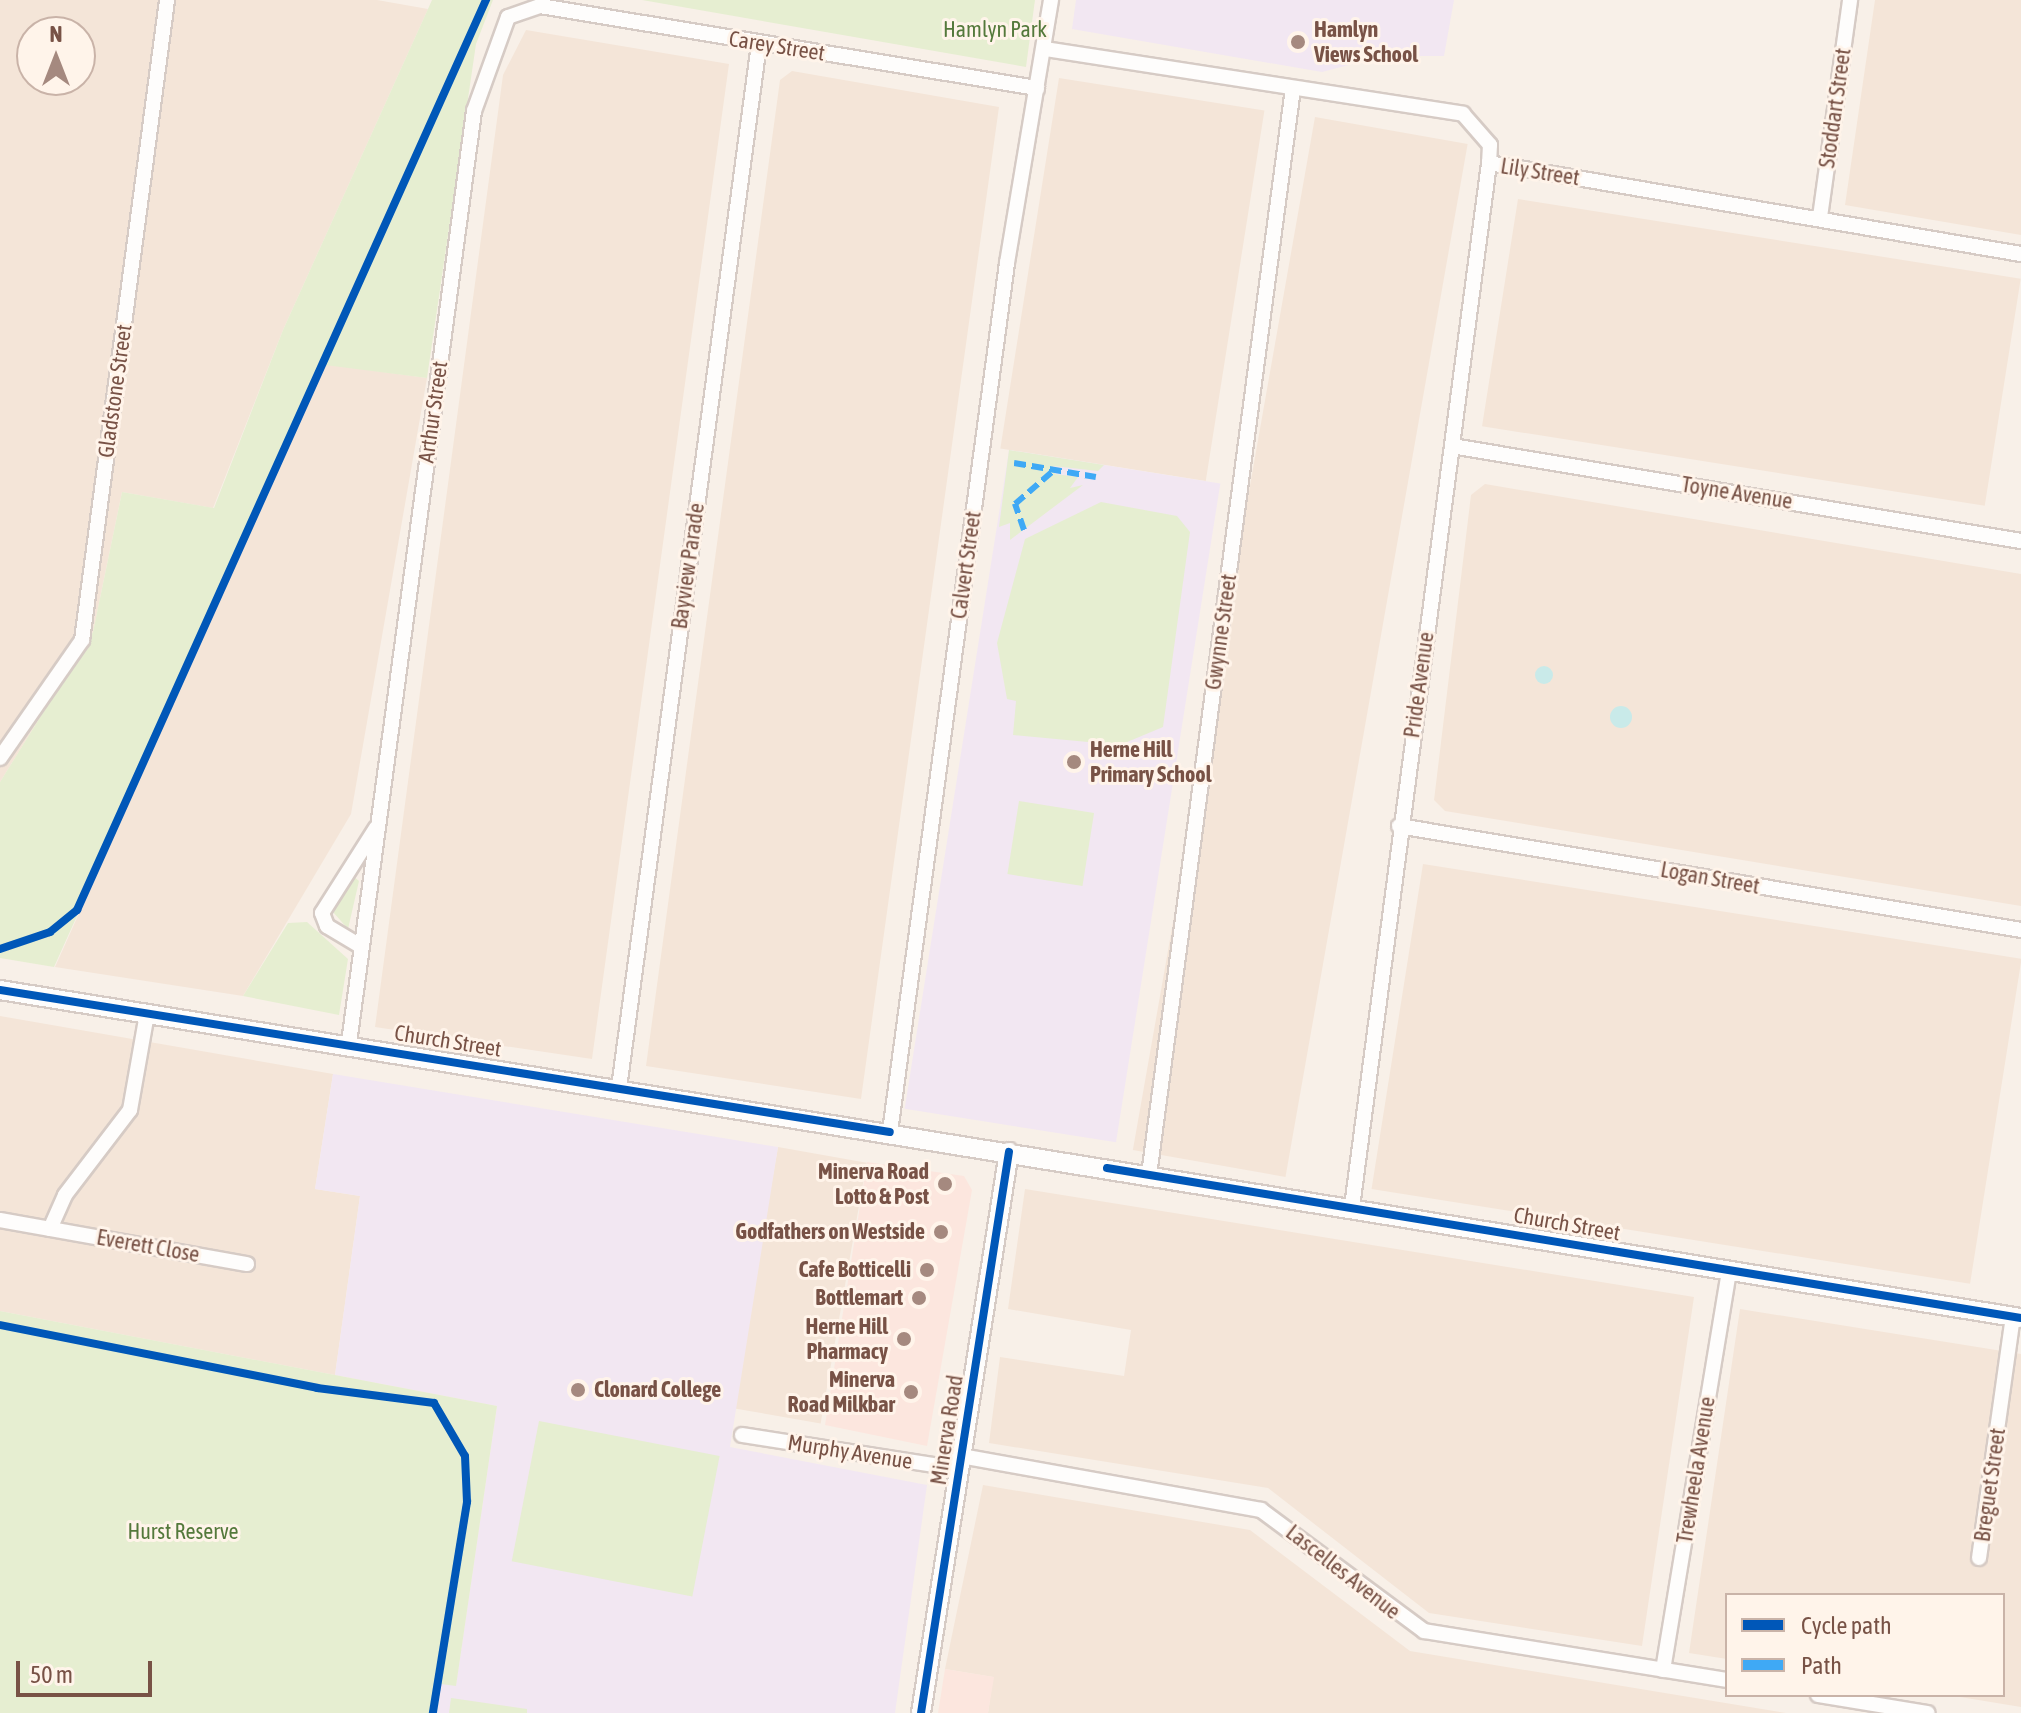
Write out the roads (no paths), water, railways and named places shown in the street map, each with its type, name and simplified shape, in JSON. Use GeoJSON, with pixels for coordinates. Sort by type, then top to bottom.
{"type":"FeatureCollection","features":[{"type":"Feature","properties":{"kind":"street","name":"Gladstone Street"},"geometry":{"type":"LineString","coordinates":[[0,758],[82,640],[167,0]]}},
{"type":"Feature","properties":{"kind":"street","name":"Calvert Street"},"geometry":{"type":"LineString","coordinates":[[890,1132],[1051,0]]}},
{"type":"Feature","properties":{"kind":"street","name":"Stoddart Street"},"geometry":{"type":"LineString","coordinates":[[1820,217],[1850,0]]}},
{"type":"Feature","properties":{"kind":"street","name":"Carey Street"},"geometry":{"type":"LineString","coordinates":[[517,9],[540,6],[1037,88]]}},
{"type":"Feature","properties":{"kind":"street","name":"Arthur Street"},"geometry":{"type":"LineString","coordinates":[[349,1043],[478,88],[517,9]]}},
{"type":"Feature","properties":{"kind":"street","name":"Bayview Parade"},"geometry":{"type":"LineString","coordinates":[[619,1088],[759,44]]}},
{"type":"Feature","properties":{"kind":"street","name":"Lily Street"},"geometry":{"type":"LineString","coordinates":[[1045,49],[1463,114],[1490,145],[1489,163],[1820,217],[2021,254]]}},
{"type":"Feature","properties":{"kind":"street","name":"Gwynne Street"},"geometry":{"type":"LineString","coordinates":[[1149,1175],[1293,89]]}},
{"type":"Feature","properties":{"kind":"street","name":"Pride Avenue"},"geometry":{"type":"LineString","coordinates":[[1352,1207],[1399,826],[1489,163]]}},
{"type":"Feature","properties":{"kind":"street","name":"Toyne Avenue"},"geometry":{"type":"LineString","coordinates":[[1452,446],[2021,541]]}},
{"type":"Feature","properties":{"kind":"street","name":"Arthur Street"},"geometry":{"type":"LineString","coordinates":[[362,947],[327,926],[322,913],[378,824]]}},
{"type":"Feature","properties":{"kind":"street","name":"Logan Street"},"geometry":{"type":"LineString","coordinates":[[1399,826],[2021,930]]}},
{"type":"Feature","properties":{"kind":"street","name":"Church Street"},"geometry":{"type":"LineString","coordinates":[[0,990],[349,1043],[2017,1317]]}},
{"type":"Feature","properties":{"kind":"street"},"geometry":{"type":"LineString","coordinates":[[50,1229],[65,1195],[130,1110],[147,1014]]}},
{"type":"Feature","properties":{"kind":"street","name":"Minerva Road"},"geometry":{"type":"LineString","coordinates":[[921,1713],[1009,1152]]}},
{"type":"Feature","properties":{"kind":"street","name":"Everett Close"},"geometry":{"type":"LineString","coordinates":[[0,1220],[247,1264]]}},
{"type":"Feature","properties":{"kind":"street","name":"Trewheela Avenue"},"geometry":{"type":"LineString","coordinates":[[1663,1670],[1729,1270]]}},
{"type":"Feature","properties":{"kind":"street","name":"Breguet Street"},"geometry":{"type":"LineString","coordinates":[[1979,1558],[2017,1317]]}},
{"type":"Feature","properties":{"kind":"street","name":"Murphy Avenue"},"geometry":{"type":"LineString","coordinates":[[742,1435],[960,1462]]}},
{"type":"Feature","properties":{"kind":"street","name":"Lascelles Avenue"},"geometry":{"type":"LineString","coordinates":[[960,1462],[1261,1510],[1416,1629],[1725,1680]]}},
{"type":"Feature","properties":{"kind":"street"},"geometry":{"type":"LineString","coordinates":[[1830,1697],[1928,1713]]}},
{"type":"Feature","properties":{"kind":"water"},"geometry":{"type":"Polygon","coordinates":[[[1540,666],[1548,666],[1553,675],[1551,682],[1540,684],[1535,679],[1535,671],[1540,666]]]}},
{"type":"Feature","properties":{"kind":"water"},"geometry":{"type":"Polygon","coordinates":[[[1621,706],[1629,709],[1632,717],[1629,725],[1621,728],[1613,725],[1610,717],[1613,709],[1621,706]]]}},
{"type":"Feature","properties":{"kind":"place","name":"Hamlyn Views School"},"geometry":{"type":"Point","coordinates":[1298,42]}},
{"type":"Feature","properties":{"kind":"place","name":"Herne Hill Primary School"},"geometry":{"type":"Point","coordinates":[1074,762]}},
{"type":"Feature","properties":{"kind":"place","name":"Minerva Road Lotto & Post"},"geometry":{"type":"Point","coordinates":[945,1184]}},
{"type":"Feature","properties":{"kind":"place","name":"Godfathers on Westside"},"geometry":{"type":"Point","coordinates":[941,1232]}},
{"type":"Feature","properties":{"kind":"place","name":"Cafe Botticelli"},"geometry":{"type":"Point","coordinates":[927,1270]}},
{"type":"Feature","properties":{"kind":"place","name":"Bottlemart"},"geometry":{"type":"Point","coordinates":[919,1298]}},
{"type":"Feature","properties":{"kind":"place","name":"Herne Hill Pharmacy"},"geometry":{"type":"Point","coordinates":[904,1339]}},
{"type":"Feature","properties":{"kind":"place","name":"Clonard College"},"geometry":{"type":"Point","coordinates":[578,1390]}},
{"type":"Feature","properties":{"kind":"place","name":"Minerva Road Milkbar"},"geometry":{"type":"Point","coordinates":[911,1392]}},
{"type":"Feature","properties":{"kind":"park label","name":"Hamlyn Park"},"geometry":{"type":"Point","coordinates":[995,30]}},
{"type":"Feature","properties":{"kind":"park label","name":"Hurst Reserve"},"geometry":{"type":"Point","coordinates":[183,1532]}}]}
